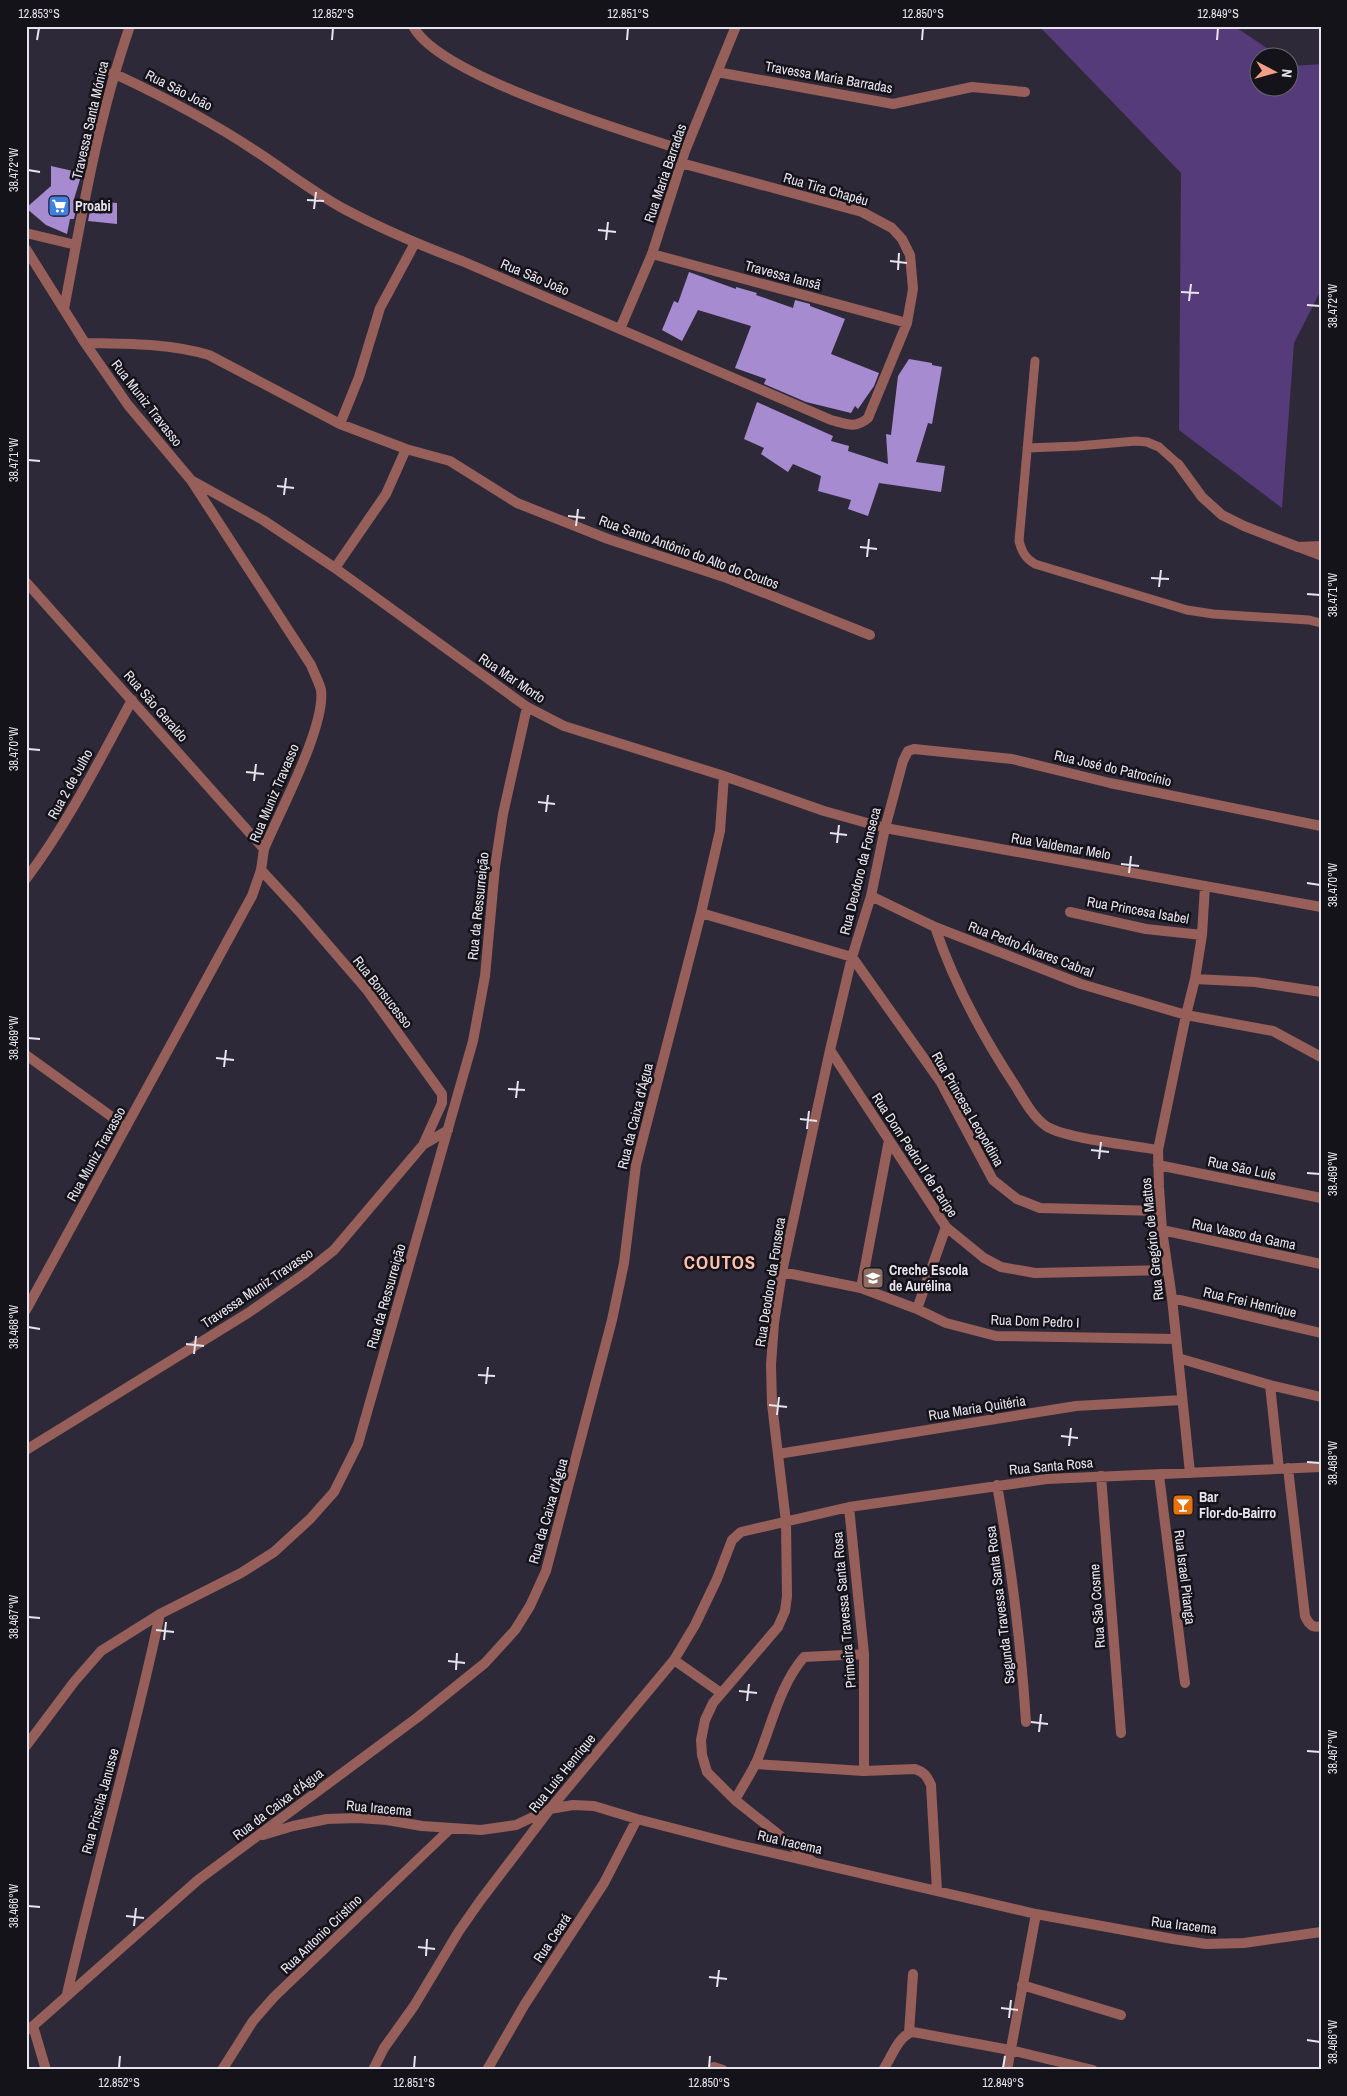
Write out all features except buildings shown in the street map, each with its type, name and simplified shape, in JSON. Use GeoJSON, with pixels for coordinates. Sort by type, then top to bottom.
{"type":"FeatureCollection","features":[{"type":"Feature","properties":{"kind":"street","name":"Travessa Santa Mónica"},"geometry":{"type":"LineString","coordinates":[[64,309],[76,245],[114,73],[130,26]]}},
{"type":"Feature","properties":{"kind":"street"},"geometry":{"type":"LineString","coordinates":[[413,26],[416,32],[434,50],[458,65],[524,96],[685,151]]}},
{"type":"Feature","properties":{"kind":"street","name":"Rua Maria Barradas"},"geometry":{"type":"LineString","coordinates":[[620,329],[652,254],[685,151],[736,26]]}},
{"type":"Feature","properties":{"kind":"street","name":"Travessa Maria Barradas"},"geometry":{"type":"LineString","coordinates":[[717,72],[893,104],[972,87],[1025,92]]}},
{"type":"Feature","properties":{"kind":"street","name":"Rua São João"},"geometry":{"type":"LineString","coordinates":[[114,73],[204,118],[310,189],[346,210],[415,243],[462,261],[831,420],[852,426],[861,424],[868,418],[907,323]]}},
{"type":"Feature","properties":{"kind":"street","name":"Rua Tira Chapéu"},"geometry":{"type":"LineString","coordinates":[[682,164],[862,212],[892,228],[902,239],[910,255],[913,289],[907,323]]}},
{"type":"Feature","properties":{"kind":"street"},"geometry":{"type":"LineString","coordinates":[[26,233],[76,245]]}},
{"type":"Feature","properties":{"kind":"street"},"geometry":{"type":"LineString","coordinates":[[340,424],[359,378],[380,308],[415,243]]}},
{"type":"Feature","properties":{"kind":"street","name":"Rua Muniz Travasso"},"geometry":{"type":"LineString","coordinates":[[26,249],[85,343],[128,405],[191,480],[311,665],[320,689],[321,706],[314,735],[264,848],[261,870],[252,896],[26,1310]]}},
{"type":"Feature","properties":{"kind":"street","name":"Travessa Iansã"},"geometry":{"type":"LineString","coordinates":[[652,254],[907,323]]}},
{"type":"Feature","properties":{"kind":"street","name":"Rua Santo Antônio do Alto do Coutos"},"geometry":{"type":"LineString","coordinates":[[85,343],[167,346],[202,353],[340,424],[406,449],[450,460],[525,507],[608,539],[727,578],[870,635]]}},
{"type":"Feature","properties":{"kind":"street"},"geometry":{"type":"LineString","coordinates":[[335,568],[386,494],[406,449]]}},
{"type":"Feature","properties":{"kind":"street"},"geometry":{"type":"LineString","coordinates":[[1178,464],[1202,497],[1222,515],[1244,526],[1298,547],[1321,546]]}},
{"type":"Feature","properties":{"kind":"street","name":"Rua Mar Morto"},"geometry":{"type":"LineString","coordinates":[[191,480],[263,520],[335,568],[526,707],[564,726],[885,828]]}},
{"type":"Feature","properties":{"kind":"street","name":"Rua São Geraldo"},"geometry":{"type":"LineString","coordinates":[[26,582],[264,848]]}},
{"type":"Feature","properties":{"kind":"street","name":"Rua 2 de Julho"},"geometry":{"type":"LineString","coordinates":[[26,879],[65,823],[132,700]]}},
{"type":"Feature","properties":{"kind":"street","name":"Rua da Ressurreição"},"geometry":{"type":"LineString","coordinates":[[26,1746],[74,1682],[102,1651],[160,1614],[241,1573],[274,1552],[310,1519],[334,1492],[358,1444],[473,1041],[485,976],[495,867],[526,707]]}},
{"type":"Feature","properties":{"kind":"street","name":"Rua José do Patrocínio"},"geometry":{"type":"LineString","coordinates":[[903,761],[908,751],[914,749],[1012,759],[1110,783],[1321,826]]}},
{"type":"Feature","properties":{"kind":"street","name":"Rua Deodoro da Fonseca"},"geometry":{"type":"LineString","coordinates":[[813,1862],[735,1800],[707,1772],[702,1754],[702,1740],[705,1720],[713,1703],[778,1627],[785,1611],[787,1596],[786,1522],[772,1404],[771,1365],[774,1323],[782,1272],[830,1050],[852,957],[871,896],[885,828],[903,761]]}},
{"type":"Feature","properties":{"kind":"street","name":"Rua da Caixa d'Água"},"geometry":{"type":"LineString","coordinates":[[29,2028],[198,1880],[418,1717],[485,1663],[515,1630],[530,1606],[548,1562],[610,1330],[624,1263],[636,1165],[702,913],[720,830],[724,776]]}},
{"type":"Feature","properties":{"kind":"street","name":"Rua Valdemar Melo"},"geometry":{"type":"LineString","coordinates":[[885,828],[1321,907]]}},
{"type":"Feature","properties":{"kind":"street","name":"Rua Bonsucesso"},"geometry":{"type":"LineString","coordinates":[[261,870],[367,990],[442,1094],[442,1103],[423,1145]]}},
{"type":"Feature","properties":{"kind":"street","name":"Rua Gregório de Mattos"},"geometry":{"type":"LineString","coordinates":[[1190,1473],[1172,1298],[1160,1211],[1158,1150],[1195,978],[1202,935],[1206,886]]}},
{"type":"Feature","properties":{"kind":"street","name":"Rua Pedro Álvares Cabral"},"geometry":{"type":"LineString","coordinates":[[871,896],[935,927],[1081,984],[1186,1015],[1273,1031],[1293,1040],[1321,1057]]}},
{"type":"Feature","properties":{"kind":"street","name":"Rua Princesa Isabel"},"geometry":{"type":"LineString","coordinates":[[1070,912],[1146,928],[1202,935]]}},
{"type":"Feature","properties":{"kind":"street"},"geometry":{"type":"LineString","coordinates":[[702,913],[852,957]]}},
{"type":"Feature","properties":{"kind":"street"},"geometry":{"type":"LineString","coordinates":[[935,927],[944,955],[993,1052],[1034,1114],[1046,1126],[1064,1133],[1158,1150]]}},
{"type":"Feature","properties":{"kind":"street","name":"Rua Princesa Leopoldina"},"geometry":{"type":"LineString","coordinates":[[852,957],[940,1081],[993,1180],[1017,1199],[1040,1208],[1160,1211]]}},
{"type":"Feature","properties":{"kind":"street"},"geometry":{"type":"LineString","coordinates":[[1195,978],[1255,982],[1321,992]]}},
{"type":"Feature","properties":{"kind":"street","name":"Rua Dom Pedro II de Paripe"},"geometry":{"type":"LineString","coordinates":[[830,1050],[946,1227],[984,1258],[1001,1267],[1034,1273],[1168,1270]]}},
{"type":"Feature","properties":{"kind":"street"},"geometry":{"type":"LineString","coordinates":[[26,1055],[126,1126]]}},
{"type":"Feature","properties":{"kind":"street","name":"Travessa Muniz Travasso"},"geometry":{"type":"LineString","coordinates":[[26,1450],[248,1313],[304,1274],[334,1250],[423,1145],[448,1130]]}},
{"type":"Feature","properties":{"kind":"street"},"geometry":{"type":"LineString","coordinates":[[861,1288],[889,1140]]}},
{"type":"Feature","properties":{"kind":"street","name":"Rua São Luís"},"geometry":{"type":"LineString","coordinates":[[1158,1165],[1321,1198]]}},
{"type":"Feature","properties":{"kind":"street"},"geometry":{"type":"LineString","coordinates":[[917,1308],[946,1227]]}},
{"type":"Feature","properties":{"kind":"street","name":"Rua Vasco da Gama"},"geometry":{"type":"LineString","coordinates":[[1162,1230],[1321,1264]]}},
{"type":"Feature","properties":{"kind":"street","name":"Rua Dom Pedro I"},"geometry":{"type":"LineString","coordinates":[[782,1272],[861,1288],[917,1308],[946,1323],[996,1336],[1176,1339]]}},
{"type":"Feature","properties":{"kind":"street","name":"Rua Frei Henrique"},"geometry":{"type":"LineString","coordinates":[[1172,1298],[1321,1333]]}},
{"type":"Feature","properties":{"kind":"street"},"geometry":{"type":"LineString","coordinates":[[1178,1358],[1270,1385],[1321,1397]]}},
{"type":"Feature","properties":{"kind":"street"},"geometry":{"type":"LineString","coordinates":[[1270,1385],[1305,1616],[1309,1624],[1321,1626]]}},
{"type":"Feature","properties":{"kind":"street","name":"Rua Maria Quitéria"},"geometry":{"type":"LineString","coordinates":[[778,1454],[1076,1406],[1182,1400]]}},
{"type":"Feature","properties":{"kind":"street","name":"Rua Santa Rosa"},"geometry":{"type":"LineString","coordinates":[[786,1522],[849,1507],[998,1485],[1101,1476],[1321,1467]]}},
{"type":"Feature","properties":{"kind":"street","name":"Rua Israel Pitanga"},"geometry":{"type":"LineString","coordinates":[[1159,1474],[1185,1683]]}},
{"type":"Feature","properties":{"kind":"street","name":"Rua São Cosme"},"geometry":{"type":"LineString","coordinates":[[1101,1476],[1121,1733]]}},
{"type":"Feature","properties":{"kind":"street","name":"Segunda Travessa Santa Rosa"},"geometry":{"type":"LineString","coordinates":[[998,1485],[1010,1553],[1020,1640],[1026,1722]]}},
{"type":"Feature","properties":{"kind":"street","name":"Primeira Travessa Santa Rosa"},"geometry":{"type":"LineString","coordinates":[[849,1507],[864,1654],[864,1771]]}},
{"type":"Feature","properties":{"kind":"street","name":"Rua Luis Henrique"},"geometry":{"type":"LineString","coordinates":[[373,2070],[384,2048],[414,2006],[459,1932],[550,1808],[674,1660],[695,1625],[717,1579],[732,1540],[741,1532],[786,1522]]}},
{"type":"Feature","properties":{"kind":"street","name":"Rua Priscila Janusse"},"geometry":{"type":"LineString","coordinates":[[67,1994],[99,1857],[133,1732],[160,1614]]}},
{"type":"Feature","properties":{"kind":"street"},"geometry":{"type":"LineString","coordinates":[[735,1800],[755,1764],[782,1695],[796,1666],[804,1657],[864,1654]]}},
{"type":"Feature","properties":{"kind":"street"},"geometry":{"type":"LineString","coordinates":[[674,1660],[722,1693]]}},
{"type":"Feature","properties":{"kind":"street"},"geometry":{"type":"LineString","coordinates":[[755,1764],[864,1771],[915,1769],[921,1771],[927,1776],[931,1785],[937,1891]]}},
{"type":"Feature","properties":{"kind":"street","name":"Rua Iracema"},"geometry":{"type":"LineString","coordinates":[[256,1837],[293,1826],[327,1819],[358,1818],[387,1820],[422,1826],[481,1830],[516,1825],[550,1808],[573,1805],[594,1806],[638,1819],[813,1862],[1036,1914],[1206,1944],[1244,1943],[1321,1932]]}},
{"type":"Feature","properties":{"kind":"street","name":"Rua Ceará"},"geometry":{"type":"LineString","coordinates":[[487,2070],[525,2004],[604,1882],[638,1819]]}},
{"type":"Feature","properties":{"kind":"street","name":"Rua Antonio Cristino"},"geometry":{"type":"LineString","coordinates":[[222,2070],[253,2021],[274,1997],[451,1828]]}},
{"type":"Feature","properties":{"kind":"street"},"geometry":{"type":"LineString","coordinates":[[1006,2070],[1036,1914]]}},
{"type":"Feature","properties":{"kind":"street"},"geometry":{"type":"LineString","coordinates":[[909,2033],[913,1974]]}},
{"type":"Feature","properties":{"kind":"street"},"geometry":{"type":"LineString","coordinates":[[1022,1985],[1121,2015]]}},
{"type":"Feature","properties":{"kind":"street"},"geometry":{"type":"LineString","coordinates":[[29,2028],[46,2070]]}},
{"type":"Feature","properties":{"kind":"street"},"geometry":{"type":"LineString","coordinates":[[883,2070],[902,2039],[909,2033],[919,2032],[1010,2050],[1093,2070]]}},
{"type":"Feature","properties":{"kind":"lane"},"geometry":{"type":"LineString","coordinates":[[1035,361],[1020,541],[1021,549],[1026,558],[1035,564],[1187,610],[1213,614],[1309,620],[1321,623]]}},
{"type":"Feature","properties":{"kind":"lane"},"geometry":{"type":"LineString","coordinates":[[1027,448],[1136,441],[1147,442],[1159,447],[1178,464]]}},
{"type":"Feature","properties":{"kind":"lane"},"geometry":{"type":"LineString","coordinates":[[1298,547],[1321,556]]}},
{"type":"Feature","properties":{"kind":"shaded area"},"geometry":{"type":"Polygon","coordinates":[[[1039,26],[1234,26],[1267,48],[1250,48],[1250,98],[1300,98],[1300,65],[1321,64],[1321,290],[1294,343],[1282,508],[1179,430],[1181,173],[1039,26]]]}},
{"type":"Feature","properties":{"kind":"place","name":"Proabi"},"geometry":{"type":"Point","coordinates":[59,206]}},
{"type":"Feature","properties":{"kind":"place","name":"Creche Escola de Aurélina"},"geometry":{"type":"Point","coordinates":[873,1278]}},
{"type":"Feature","properties":{"kind":"place","name":"Bar Flor-do-Bairro"},"geometry":{"type":"Point","coordinates":[1183,1505]}},
{"type":"Feature","properties":{"kind":"district","name":"COUTOS"},"geometry":{"type":"Point","coordinates":[720,1262]}}]}
